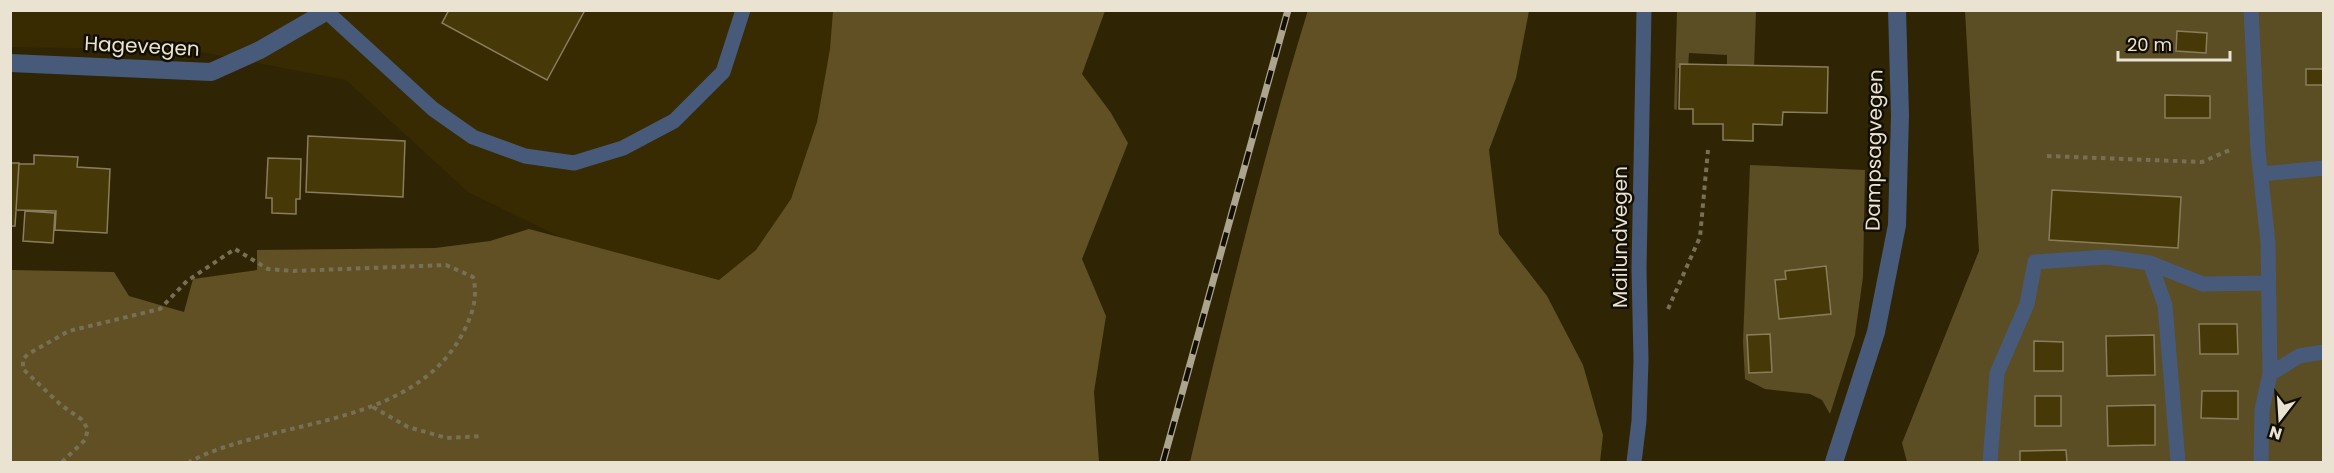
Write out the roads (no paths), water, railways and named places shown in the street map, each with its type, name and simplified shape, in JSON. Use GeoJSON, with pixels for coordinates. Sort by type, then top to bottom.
{"type":"FeatureCollection","features":[{"type":"Feature","properties":{"kind":"street","name":"Dampsagvegen"},"geometry":{"type":"LineString","coordinates":[[1834,462],[1876,332],[1897,225],[1900,115],[1896,10]]}},
{"type":"Feature","properties":{"kind":"street","name":"Hagevegen"},"geometry":{"type":"LineString","coordinates":[[10,63],[211,72],[260,50],[328,11]]}},
{"type":"Feature","properties":{"kind":"lane"},"geometry":{"type":"LineString","coordinates":[[328,11],[433,109],[473,137],[525,156],[574,163],[623,148],[674,121],[723,72],[743,10]]}},
{"type":"Feature","properties":{"kind":"lane","name":"Mailundvegen"},"geometry":{"type":"LineString","coordinates":[[1634,462],[1639,421],[1641,360],[1639,269],[1644,10]]}},
{"type":"Feature","properties":{"kind":"lane"},"geometry":{"type":"LineString","coordinates":[[2251,10],[2258,138],[2268,243],[2270,374],[2262,410],[2261,462]]}},
{"type":"Feature","properties":{"kind":"lane"},"geometry":{"type":"LineString","coordinates":[[2261,174],[2324,168]]}},
{"type":"Feature","properties":{"kind":"lane"},"geometry":{"type":"LineString","coordinates":[[1990,462],[1997,373],[2027,304],[2035,262],[2106,257],[2150,263],[2203,284],[2268,283]]}},
{"type":"Feature","properties":{"kind":"lane"},"geometry":{"type":"LineString","coordinates":[[2150,263],[2164,305],[2178,462]]}},
{"type":"Feature","properties":{"kind":"lane"},"geometry":{"type":"LineString","coordinates":[[2270,374],[2299,356],[2324,352]]}},
{"type":"Feature","properties":{"kind":"railway"},"geometry":{"type":"LineString","coordinates":[[1163,462],[1288,10]]}}]}
